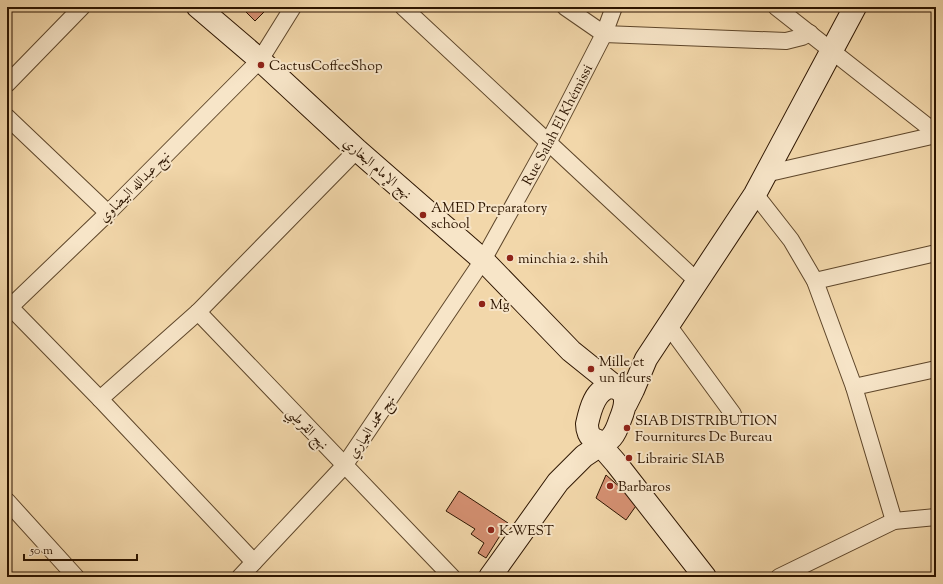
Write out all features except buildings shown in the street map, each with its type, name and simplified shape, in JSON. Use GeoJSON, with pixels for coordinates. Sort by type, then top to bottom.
{"type":"FeatureCollection","features":[{"type":"Feature","properties":{"kind":"street"},"geometry":{"type":"LineString","coordinates":[[7,84],[82,7]]}},
{"type":"Feature","properties":{"kind":"street","name":"نهج الإمام البخاري"},"geometry":{"type":"LineString","coordinates":[[198,7],[260,60],[357,150],[484,260],[571,351]]}},
{"type":"Feature","properties":{"kind":"street","name":"نهج عبدالله البيضاوي"},"geometry":{"type":"LineString","coordinates":[[9,309],[108,213],[260,60],[293,7]]}},
{"type":"Feature","properties":{"kind":"street"},"geometry":{"type":"LineString","coordinates":[[403,7],[697,281]]}},
{"type":"Feature","properties":{"kind":"street"},"geometry":{"type":"LineString","coordinates":[[565,7],[604,34],[786,41],[802,37],[810,33]]}},
{"type":"Feature","properties":{"kind":"street","name":"Rue Salah El Khémissi"},"geometry":{"type":"LineString","coordinates":[[484,260],[548,143],[604,34],[614,7]]}},
{"type":"Feature","properties":{"kind":"street"},"geometry":{"type":"LineString","coordinates":[[776,7],[936,134]]}},
{"type":"Feature","properties":{"kind":"street"},"geometry":{"type":"LineString","coordinates":[[490,577],[558,482],[573,450],[599,433],[614,391],[646,359],[755,194],[855,7]]}},
{"type":"Feature","properties":{"kind":"street"},"geometry":{"type":"LineString","coordinates":[[7,117],[108,213]]}},
{"type":"Feature","properties":{"kind":"street"},"geometry":{"type":"LineString","coordinates":[[765,174],[936,134]]}},
{"type":"Feature","properties":{"kind":"street"},"geometry":{"type":"LineString","coordinates":[[100,399],[198,312],[357,150]]}},
{"type":"Feature","properties":{"kind":"street"},"geometry":{"type":"LineString","coordinates":[[755,194],[792,240],[815,281],[854,387],[894,521]]}},
{"type":"Feature","properties":{"kind":"street"},"geometry":{"type":"LineString","coordinates":[[815,281],[936,253]]}},
{"type":"Feature","properties":{"kind":"street","name":"نهج محمد العياري"},"geometry":{"type":"LineString","coordinates":[[240,577],[344,466],[484,260]]}},
{"type":"Feature","properties":{"kind":"street"},"geometry":{"type":"LineString","coordinates":[[9,309],[100,399],[254,562]]}},
{"type":"Feature","properties":{"kind":"street","name":"نهج القرطبي"},"geometry":{"type":"LineString","coordinates":[[198,312],[452,577]]}},
{"type":"Feature","properties":{"kind":"street"},"geometry":{"type":"LineString","coordinates":[[668,325],[733,414]]}},
{"type":"Feature","properties":{"kind":"street"},"geometry":{"type":"LineString","coordinates":[[571,351],[614,391]]}},
{"type":"Feature","properties":{"kind":"street"},"geometry":{"type":"LineString","coordinates":[[571,351],[586,379],[599,433],[612,450],[616,463],[705,577]]}},
{"type":"Feature","properties":{"kind":"street"},"geometry":{"type":"LineString","coordinates":[[854,387],[936,369]]}},
{"type":"Feature","properties":{"kind":"street"},"geometry":{"type":"LineString","coordinates":[[599,433],[597,396],[614,391]]}},
{"type":"Feature","properties":{"kind":"street"},"geometry":{"type":"LineString","coordinates":[[7,501],[72,576]]}},
{"type":"Feature","properties":{"kind":"street"},"geometry":{"type":"LineString","coordinates":[[780,577],[894,521],[936,517]]}},
{"type":"Feature","properties":{"kind":"place","name":"CactusCoffeeShop"},"geometry":{"type":"Point","coordinates":[261,65]}},
{"type":"Feature","properties":{"kind":"place","name":"AMED Preparatory school"},"geometry":{"type":"Point","coordinates":[423,215]}},
{"type":"Feature","properties":{"kind":"place","name":"minchia 2. shih"},"geometry":{"type":"Point","coordinates":[510,258]}},
{"type":"Feature","properties":{"kind":"place","name":"Mg"},"geometry":{"type":"Point","coordinates":[482,304]}},
{"type":"Feature","properties":{"kind":"place","name":"Mille et un fleurs"},"geometry":{"type":"Point","coordinates":[591,369]}},
{"type":"Feature","properties":{"kind":"place","name":"SIAB DISTRIBUTION Fournitures De Bureau"},"geometry":{"type":"Point","coordinates":[627,428]}},
{"type":"Feature","properties":{"kind":"place","name":"Librairie SIAB"},"geometry":{"type":"Point","coordinates":[629,458]}},
{"type":"Feature","properties":{"kind":"place","name":"Barbaros"},"geometry":{"type":"Point","coordinates":[610,486]}},
{"type":"Feature","properties":{"kind":"place","name":"K-WEST"},"geometry":{"type":"Point","coordinates":[491,530]}}]}
